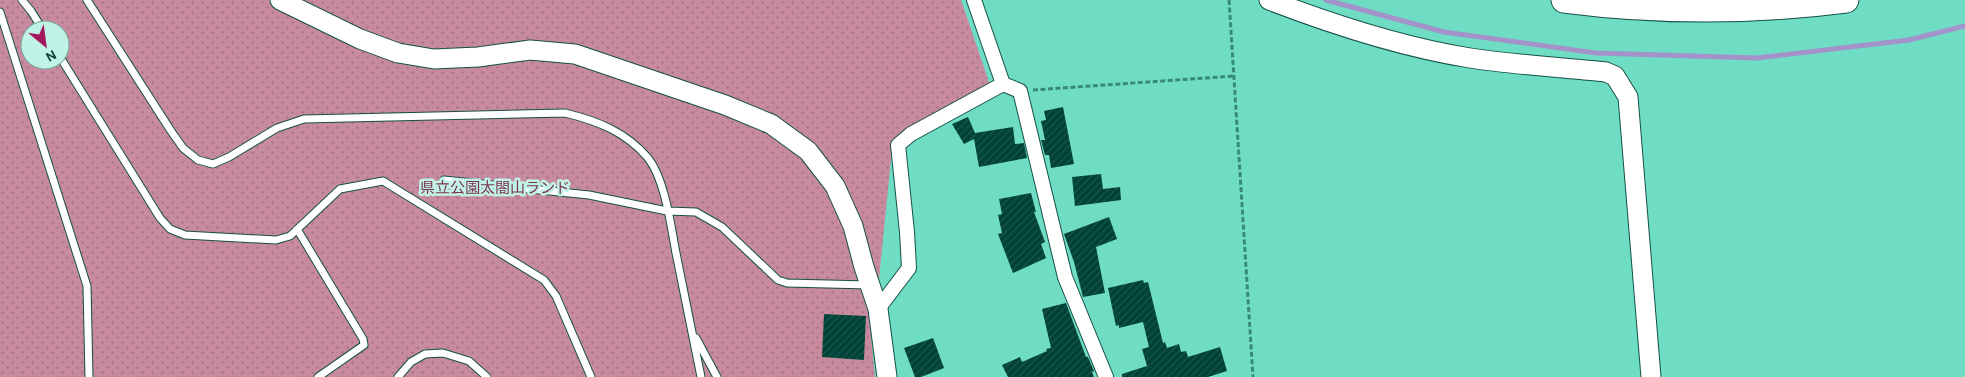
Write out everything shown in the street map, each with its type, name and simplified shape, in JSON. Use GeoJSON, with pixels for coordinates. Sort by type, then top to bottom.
{"type":"FeatureCollection","features":[{"type":"Feature","properties":{"kind":"highway"},"geometry":{"type":"LineString","coordinates":[[1564,0],[1659,8],[1738,8],[1816,4],[1846,0]]}},
{"type":"Feature","properties":{"kind":"street"},"geometry":{"type":"LineString","coordinates":[[280,0],[360,39],[398,53],[434,59],[478,57],[530,50],[575,54],[725,105],[771,124],[808,151],[834,186],[853,226],[878,309],[887,377]]}},
{"type":"Feature","properties":{"kind":"street"},"geometry":{"type":"LineString","coordinates":[[974,0],[1004,84],[1020,91],[1065,277],[1106,377]]}},
{"type":"Feature","properties":{"kind":"street"},"geometry":{"type":"LineString","coordinates":[[1269,0],[1322,20],[1394,42],[1470,58],[1606,72],[1615,76],[1628,98],[1651,377]]}},
{"type":"Feature","properties":{"kind":"street"},"geometry":{"type":"LineString","coordinates":[[878,309],[909,268],[898,145],[911,134],[1004,84]]}},
{"type":"Feature","properties":{"kind":"lane"},"geometry":{"type":"LineString","coordinates":[[22,0],[37,20]]}},
{"type":"Feature","properties":{"kind":"lane"},"geometry":{"type":"LineString","coordinates":[[87,0],[171,132],[184,148],[198,160],[213,164],[229,157],[277,128],[304,119],[565,113],[589,119],[622,135],[649,160],[658,176],[668,211],[701,377]]}},
{"type":"Feature","properties":{"kind":"lane"},"geometry":{"type":"LineString","coordinates":[[0,12],[87,286],[89,377]]}},
{"type":"Feature","properties":{"kind":"lane"},"geometry":{"type":"LineString","coordinates":[[68,70],[160,218],[170,229],[185,235],[276,240],[290,236],[340,189],[384,181],[544,280],[556,296],[591,377]]}},
{"type":"Feature","properties":{"kind":"lane"},"geometry":{"type":"LineString","coordinates":[[444,180],[589,195],[668,211],[696,212],[722,227],[778,280],[787,283],[870,285]]}},
{"type":"Feature","properties":{"kind":"lane"},"geometry":{"type":"LineString","coordinates":[[297,229],[363,339],[364,345],[318,377]]}},
{"type":"Feature","properties":{"kind":"lane"},"geometry":{"type":"LineString","coordinates":[[692,331],[718,377]]}},
{"type":"Feature","properties":{"kind":"lane"},"geometry":{"type":"LineString","coordinates":[[398,377],[410,362],[425,354],[444,353],[469,361],[487,377]]}},
{"type":"Feature","properties":{"kind":"path"},"geometry":{"type":"LineString","coordinates":[[1229,0],[1253,377]]}},
{"type":"Feature","properties":{"kind":"path"},"geometry":{"type":"LineString","coordinates":[[1020,91],[1234,76]]}},
{"type":"Feature","properties":{"kind":"green space","name":"県立公園太閤山ランド"},"geometry":{"type":"Polygon","coordinates":[[[0,0],[961,0],[990,85],[893,139],[878,289],[868,305],[875,377],[0,377],[0,0]]]}},
{"type":"Feature","properties":{"kind":"building"},"geometry":{"type":"Polygon","coordinates":[[[1063,107],[1074,164],[1051,168],[1049,155],[1045,155],[1041,140],[1045,140],[1041,121],[1046,120],[1044,111],[1063,107]]]}},
{"type":"Feature","properties":{"kind":"building"},"geometry":{"type":"Polygon","coordinates":[[[968,117],[975,133],[1013,127],[1015,144],[1024,143],[1027,158],[979,167],[974,139],[964,144],[952,124],[968,117]]]}},
{"type":"Feature","properties":{"kind":"building"},"geometry":{"type":"Polygon","coordinates":[[[1101,174],[1103,189],[1120,187],[1121,200],[1075,206],[1072,177],[1101,174]]]}},
{"type":"Feature","properties":{"kind":"building"},"geometry":{"type":"Polygon","coordinates":[[[1031,193],[1036,212],[1034,212],[1045,242],[1041,244],[1046,258],[1013,273],[998,234],[1002,233],[998,215],[1002,214],[999,199],[1031,193]]]}},
{"type":"Feature","properties":{"kind":"building"},"geometry":{"type":"Polygon","coordinates":[[[1109,217],[1117,239],[1096,247],[1105,293],[1083,297],[1064,234],[1109,217]]]}},
{"type":"Feature","properties":{"kind":"building"},"geometry":{"type":"Polygon","coordinates":[[[1143,280],[1144,283],[1148,282],[1163,343],[1165,342],[1167,348],[1179,344],[1181,352],[1186,351],[1188,357],[1220,347],[1227,371],[1208,377],[1122,377],[1122,374],[1147,366],[1142,349],[1149,347],[1143,322],[1119,328],[1119,325],[1116,326],[1108,288],[1143,280]]]}},
{"type":"Feature","properties":{"kind":"building"},"geometry":{"type":"Polygon","coordinates":[[[1066,303],[1086,357],[1088,357],[1094,371],[1092,372],[1094,377],[1008,377],[1002,365],[1020,357],[1022,362],[1051,348],[1042,309],[1066,303]]]}},
{"type":"Feature","properties":{"kind":"building"},"geometry":{"type":"Polygon","coordinates":[[[824,314],[866,316],[864,360],[822,357],[824,314]]]}},
{"type":"Feature","properties":{"kind":"building"},"geometry":{"type":"Polygon","coordinates":[[[933,338],[944,368],[921,377],[915,377],[904,348],[933,338]]]}},
{"type":"Feature","properties":{"kind":"waterway"},"geometry":{"type":"LineString","coordinates":[[1326,0],[1444,32],[1596,53],[1757,58],[1909,40],[1965,26]]}}]}
